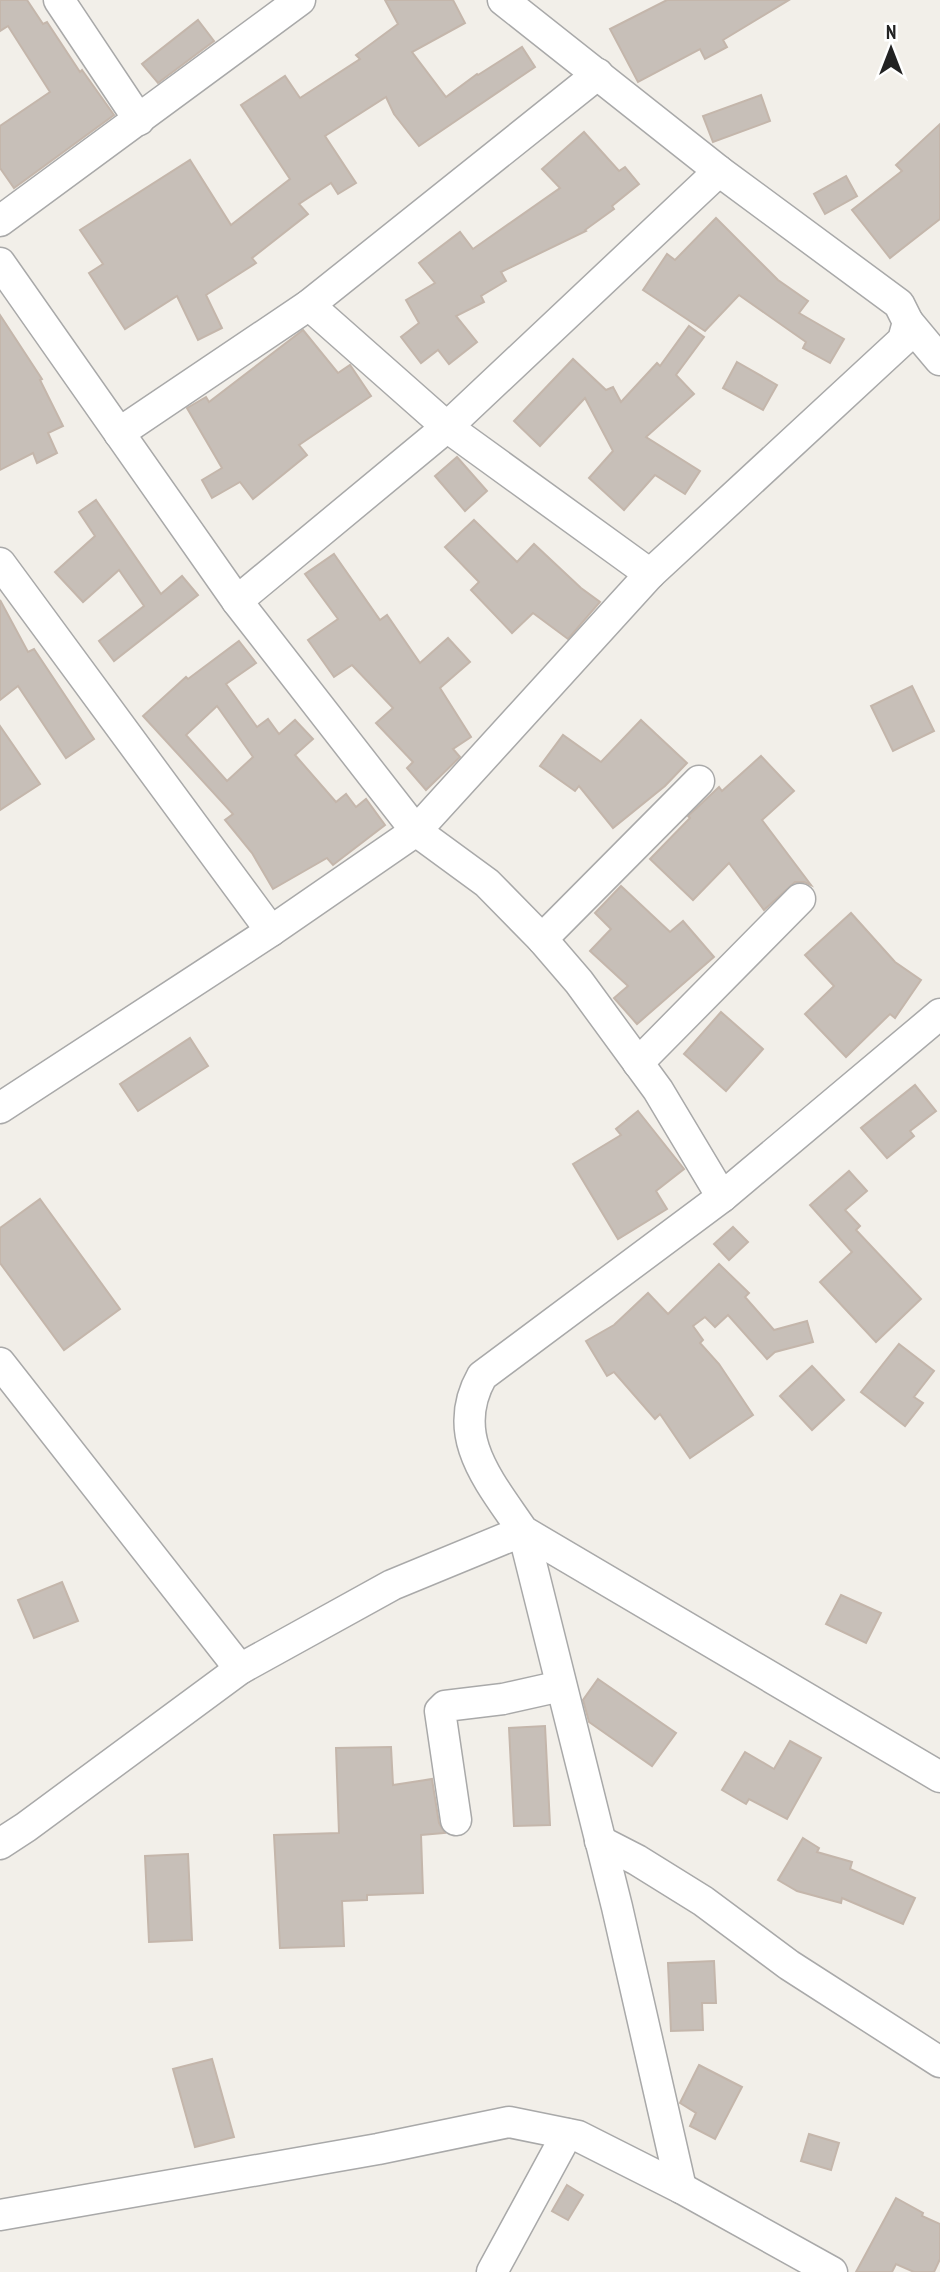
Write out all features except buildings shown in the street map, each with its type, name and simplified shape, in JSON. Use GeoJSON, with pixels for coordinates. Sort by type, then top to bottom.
{"type":"FeatureCollection","features":[{"type":"Feature","properties":{"kind":"street"},"geometry":{"type":"LineString","coordinates":[[58,0],[139,120]]}},
{"type":"Feature","properties":{"kind":"street"},"geometry":{"type":"LineString","coordinates":[[0,221],[300,0]]}},
{"type":"Feature","properties":{"kind":"street"},"geometry":{"type":"LineString","coordinates":[[503,0],[719,171],[899,304],[908,322],[940,360]]}},
{"type":"Feature","properties":{"kind":"street"},"geometry":{"type":"LineString","coordinates":[[119,433],[309,305],[597,74]]}},
{"type":"Feature","properties":{"kind":"street"},"geometry":{"type":"LineString","coordinates":[[237,601],[447,427],[719,171]]}},
{"type":"Feature","properties":{"kind":"street"},"geometry":{"type":"LineString","coordinates":[[0,263],[237,601],[416,831],[486,883],[542,939],[579,982],[658,1090],[722,1197]]}},
{"type":"Feature","properties":{"kind":"street"},"geometry":{"type":"LineString","coordinates":[[309,305],[447,427],[650,574]]}},
{"type":"Feature","properties":{"kind":"street"},"geometry":{"type":"LineString","coordinates":[[0,1108],[271,931],[416,831],[650,574],[903,340],[908,322]]}},
{"type":"Feature","properties":{"kind":"street"},"geometry":{"type":"LineString","coordinates":[[0,563],[271,931]]}},
{"type":"Feature","properties":{"kind":"street"},"geometry":{"type":"LineString","coordinates":[[542,939],[699,781]]}},
{"type":"Feature","properties":{"kind":"street"},"geometry":{"type":"LineString","coordinates":[[638,1063],[800,899]]}},
{"type":"Feature","properties":{"kind":"street"},"geometry":{"type":"LineString","coordinates":[[681,2188],[620,1920],[523,1531],[479,1466],[468,1417],[473,1393],[482,1376],[722,1197],[940,1014]]}},
{"type":"Feature","properties":{"kind":"street"},"geometry":{"type":"LineString","coordinates":[[0,1363],[240,1669]]}},
{"type":"Feature","properties":{"kind":"street"},"geometry":{"type":"LineString","coordinates":[[0,1844],[240,1669],[393,1585],[523,1531]]}},
{"type":"Feature","properties":{"kind":"street"},"geometry":{"type":"LineString","coordinates":[[523,1531],[940,1777]]}},
{"type":"Feature","properties":{"kind":"street"},"geometry":{"type":"LineString","coordinates":[[456,1820],[440,1711],[445,1706],[503,1699],[561,1686]]}},
{"type":"Feature","properties":{"kind":"street"},"geometry":{"type":"LineString","coordinates":[[600,1841],[637,1860],[703,1901],[789,1965],[940,2062]]}},
{"type":"Feature","properties":{"kind":"street"},"geometry":{"type":"LineString","coordinates":[[0,2215],[364,2152],[509,2122],[578,2136],[681,2188],[832,2272]]}},
{"type":"Feature","properties":{"kind":"street"},"geometry":{"type":"LineString","coordinates":[[492,2272],[567,2134]]}}]}
